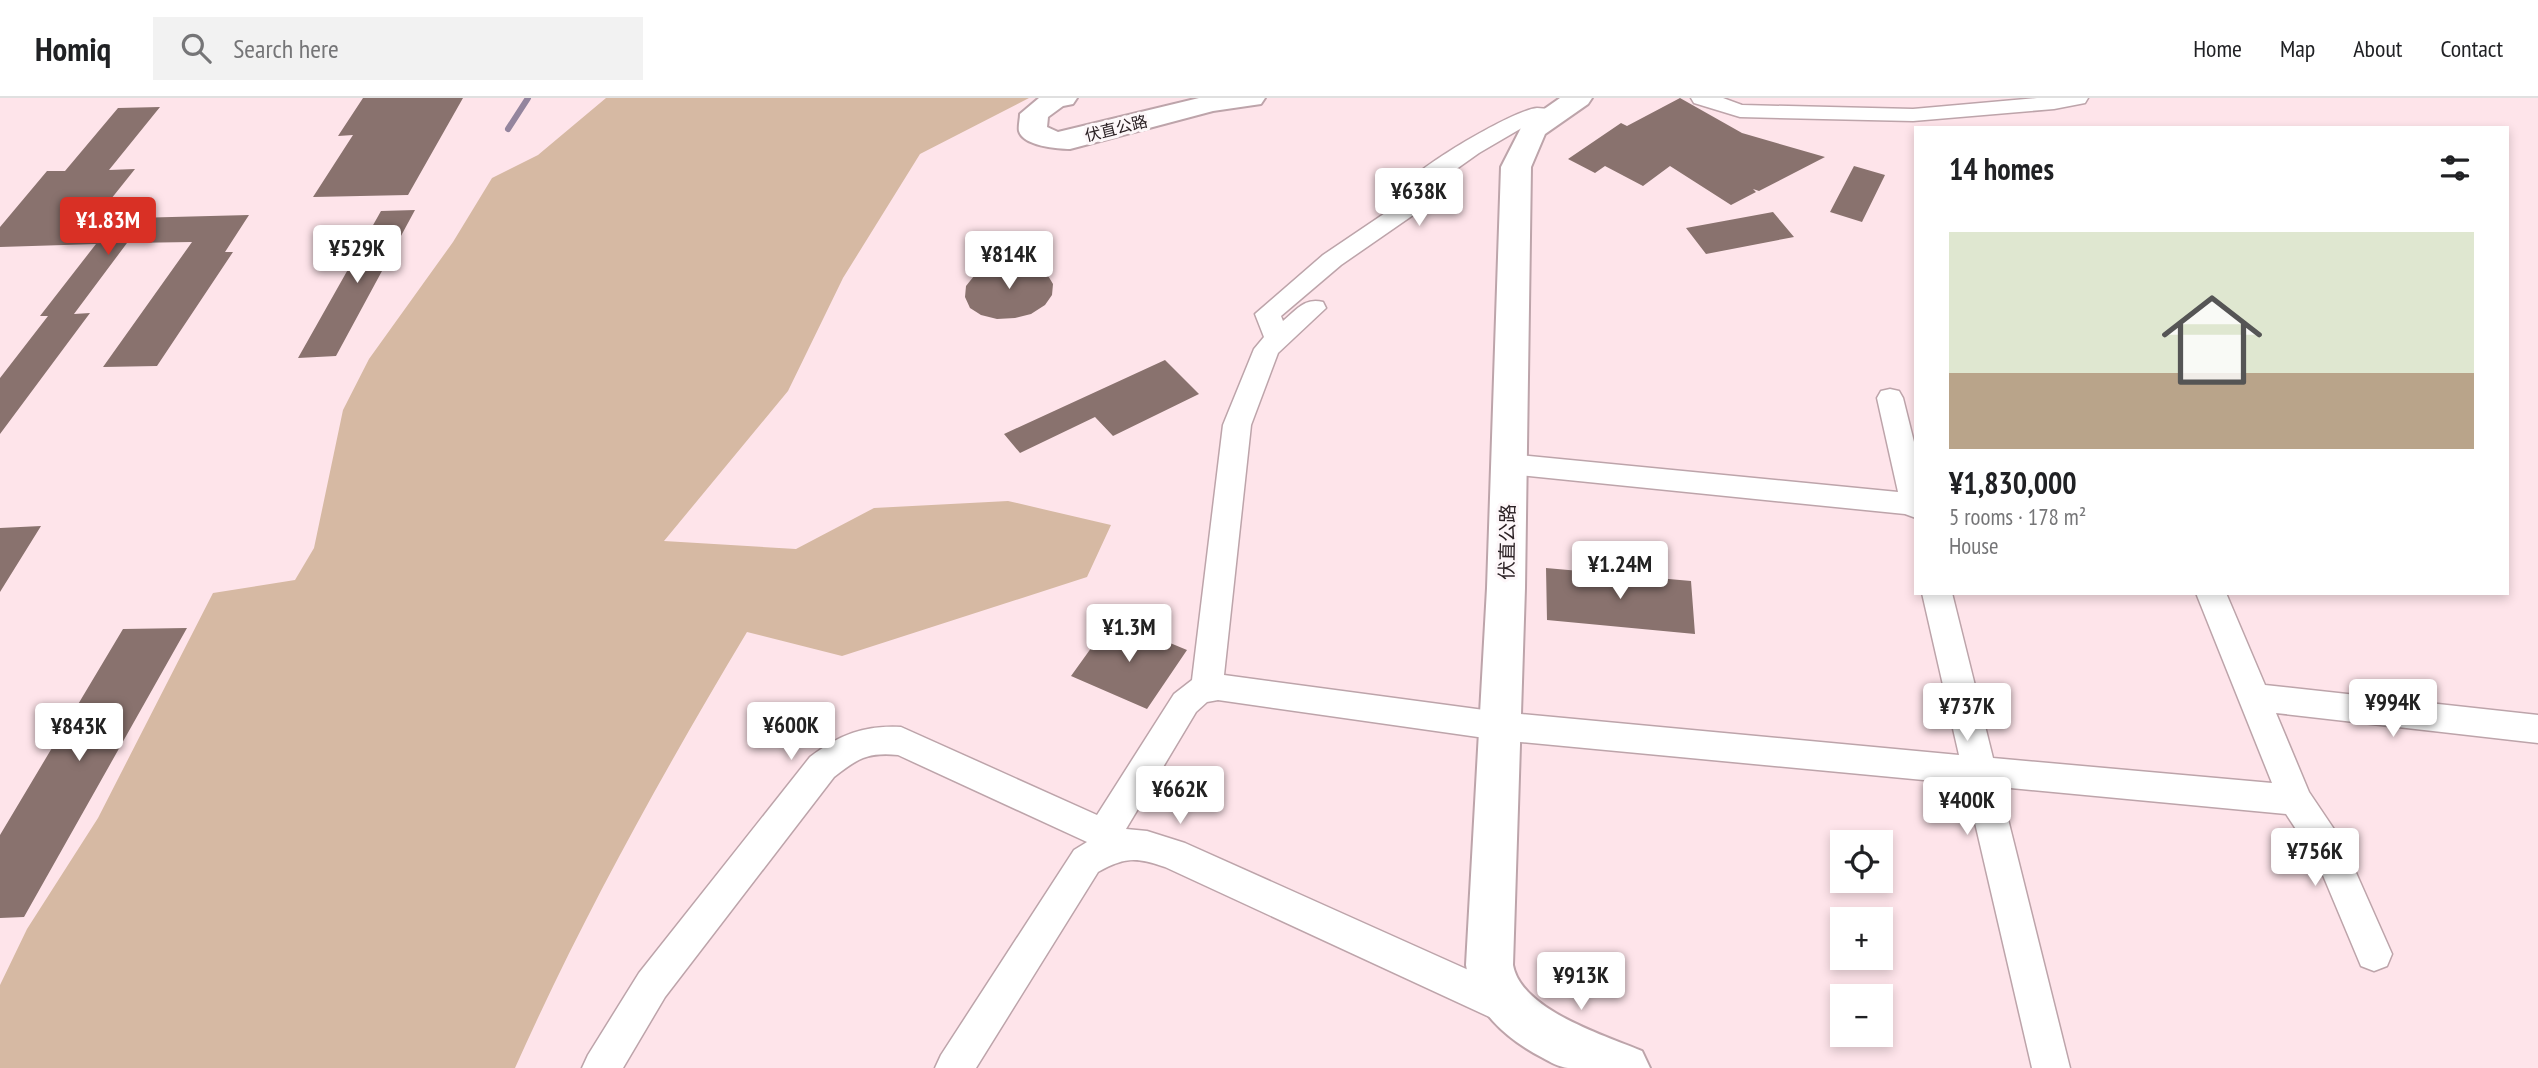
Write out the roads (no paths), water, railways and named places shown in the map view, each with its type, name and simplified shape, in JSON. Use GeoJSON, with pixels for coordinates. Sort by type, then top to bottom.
{"type":"FeatureCollection","features":[{"type":"Feature","properties":{"kind":"main road","name":"伏直公路"},"geometry":{"type":"LineString","coordinates":[[1063,98],[1054,100],[1034,114],[1033,131],[1054,141],[1070,140],[1212,103],[1251,98]]}},
{"type":"Feature","properties":{"kind":"main road","name":"伏直公路"},"geometry":{"type":"LineString","coordinates":[[1509,1008],[1491,976],[1489,923],[1499,726],[1516,167],[1533,130],[1566,107]]}},
{"type":"Feature","properties":{"kind":"main road"},"geometry":{"type":"LineString","coordinates":[[1509,1008],[1554,1039],[1625,1068]]}},
{"type":"Feature","properties":{"kind":"street"},"geometry":{"type":"LineString","coordinates":[[1702,98],[1740,111],[1791,105],[1913,115],[2054,103],[2077,98]]}},
{"type":"Feature","properties":{"kind":"street"},"geometry":{"type":"LineString","coordinates":[[1278,341],[1268,314],[1332,260],[1411,206],[1413,190],[1433,174],[1512,125],[1534,115],[1566,107]]}},
{"type":"Feature","properties":{"kind":"street"},"geometry":{"type":"LineString","coordinates":[[1207,689],[1237,425],[1267,349],[1314,308]]}},
{"type":"Feature","properties":{"kind":"street"},"geometry":{"type":"LineString","coordinates":[[1890,398],[1914,497]]}},
{"type":"Feature","properties":{"kind":"street"},"geometry":{"type":"LineString","coordinates":[[1508,464],[1914,505]]}},
{"type":"Feature","properties":{"kind":"street"},"geometry":{"type":"LineString","coordinates":[[1937,595],[2051,1068]]}},
{"type":"Feature","properties":{"kind":"street"},"geometry":{"type":"LineString","coordinates":[[2212,595],[2296,800],[2330,852],[2374,954]]}},
{"type":"Feature","properties":{"kind":"street"},"geometry":{"type":"LineString","coordinates":[[954,1068],[1086,861],[1107,841],[1185,703],[1198,691],[1207,689],[1218,687],[1499,726],[2296,800]]}},
{"type":"Feature","properties":{"kind":"street"},"geometry":{"type":"LineString","coordinates":[[2254,697],[2538,729]]}},
{"type":"Feature","properties":{"kind":"street"},"geometry":{"type":"LineString","coordinates":[[601,1068],[652,985],[822,767],[846,749],[873,738],[901,741],[1107,841],[1136,841],[1173,854],[1509,1008]]}},
{"type":"Feature","properties":{"kind":"waterway"},"geometry":{"type":"LineString","coordinates":[[508,129],[528,98]]}}]}
